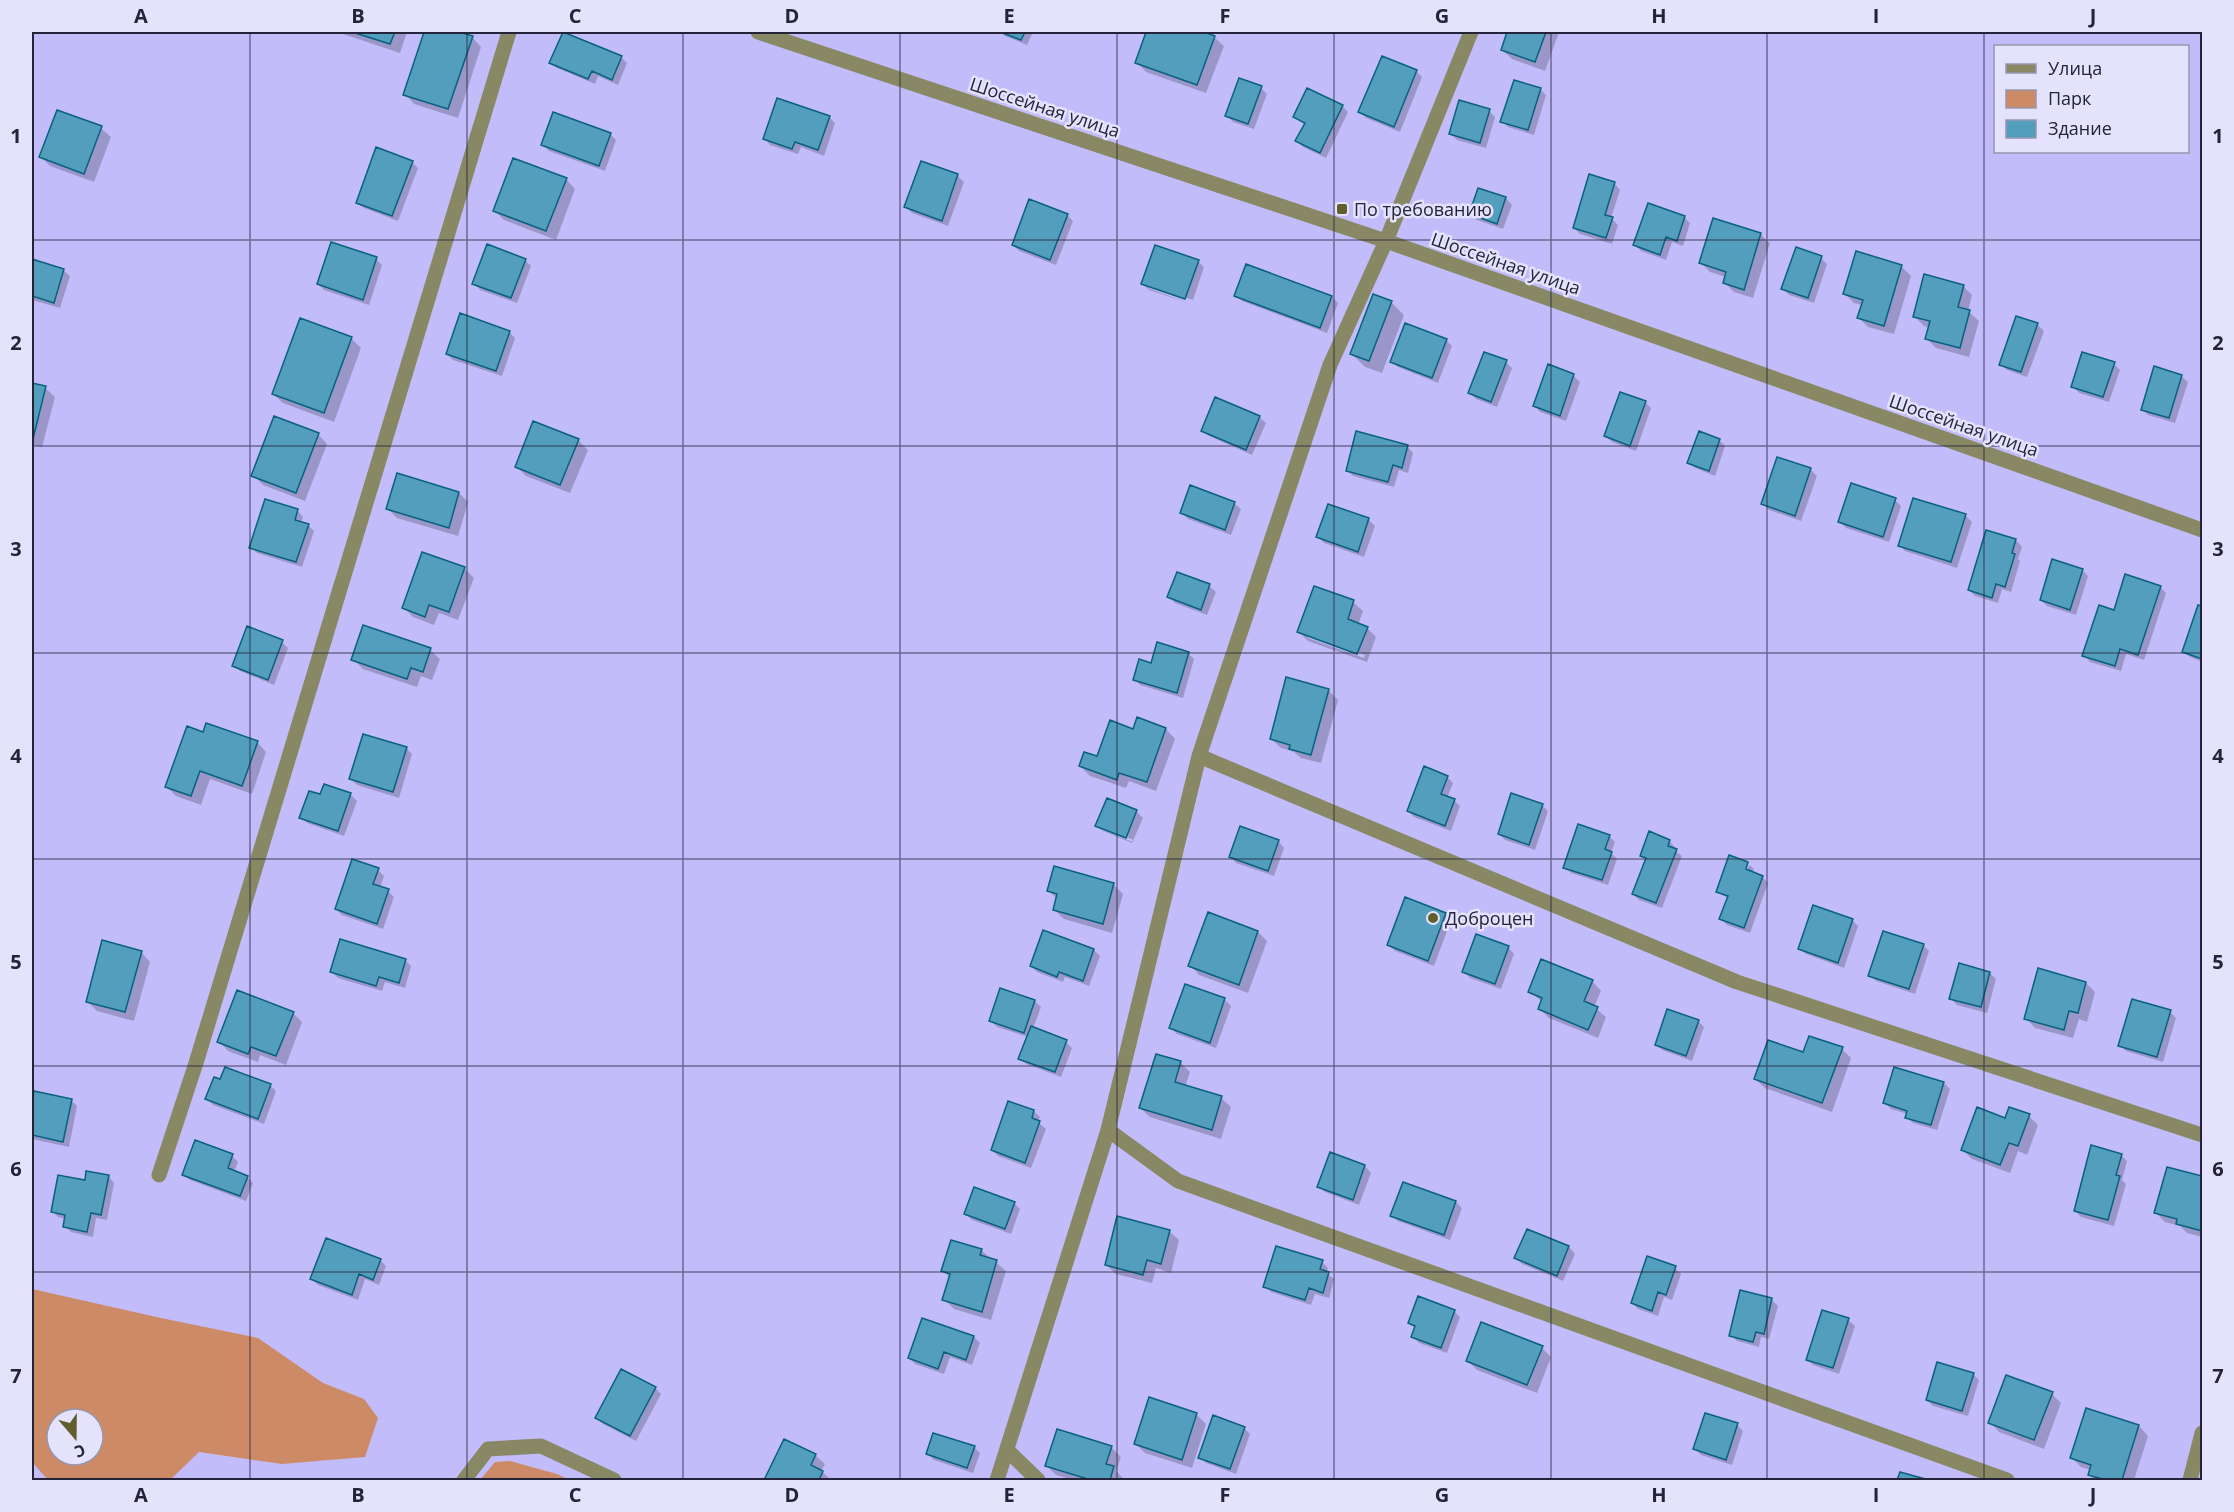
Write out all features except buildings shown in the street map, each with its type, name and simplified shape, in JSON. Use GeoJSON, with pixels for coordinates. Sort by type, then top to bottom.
{"type":"FeatureCollection","features":[{"type":"Feature","properties":{"kind":"street"},"geometry":{"type":"LineString","coordinates":[[159,1175],[196,1063],[509,32]]}},
{"type":"Feature","properties":{"kind":"street","name":"Шоссейная улица"},"geometry":{"type":"LineString","coordinates":[[758,32],[1386,241],[2202,530]]}},
{"type":"Feature","properties":{"kind":"street"},"geometry":{"type":"LineString","coordinates":[[997,1480],[1108,1130],[1199,756],[1330,365],[1386,241],[1472,32]]}},
{"type":"Feature","properties":{"kind":"street"},"geometry":{"type":"LineString","coordinates":[[1199,756],[1737,982],[2202,1136]]}},
{"type":"Feature","properties":{"kind":"street"},"geometry":{"type":"LineString","coordinates":[[1108,1130],[1178,1181],[2007,1480]]}},
{"type":"Feature","properties":{"kind":"street"},"geometry":{"type":"LineString","coordinates":[[2190,1480],[2202,1433]]}},
{"type":"Feature","properties":{"kind":"street"},"geometry":{"type":"LineString","coordinates":[[464,1480],[488,1449],[541,1446],[614,1480]]}},
{"type":"Feature","properties":{"kind":"street"},"geometry":{"type":"LineString","coordinates":[[1007,1450],[1038,1480]]}},
{"type":"Feature","properties":{"kind":"green space"},"geometry":{"type":"Polygon","coordinates":[[[32,1289],[258,1338],[323,1383],[364,1399],[378,1418],[365,1457],[282,1464],[199,1452],[170,1480],[48,1480],[32,1462],[32,1289]]]}},
{"type":"Feature","properties":{"kind":"green space"},"geometry":{"type":"Polygon","coordinates":[[[510,1461],[570,1480],[480,1480],[495,1462],[510,1461]]]}},
{"type":"Feature","properties":{"kind":"place","name":"По требованию"},"geometry":{"type":"Point","coordinates":[1342,209]}},
{"type":"Feature","properties":{"kind":"place","name":"Доброцен"},"geometry":{"type":"Point","coordinates":[1433,918]}}]}
